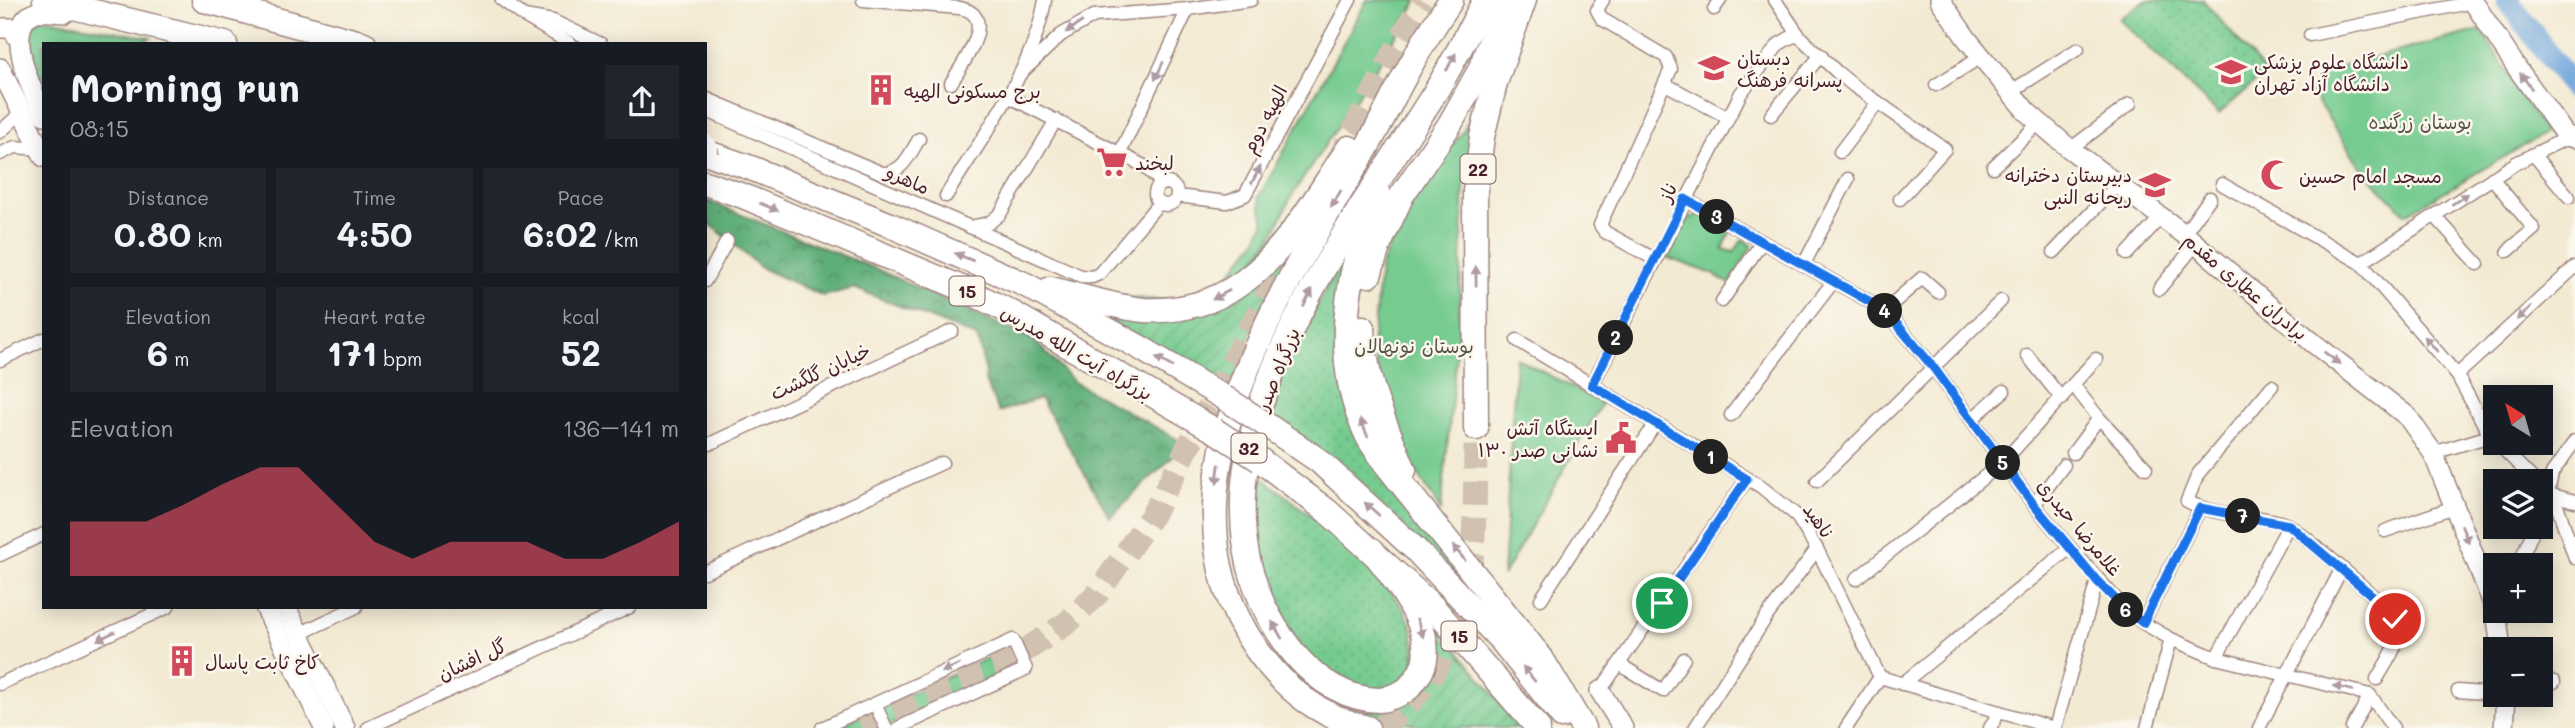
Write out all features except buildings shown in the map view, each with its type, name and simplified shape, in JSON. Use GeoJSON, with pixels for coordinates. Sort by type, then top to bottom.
{"type":"FeatureCollection","features":[{"type":"Feature","properties":{"kind":"highway"},"geometry":{"type":"LineString","coordinates":[[204,0],[357,42]]}},
{"type":"Feature","properties":{"kind":"highway","name":"بزرگراه صدر"},"geometry":{"type":"LineString","coordinates":[[1367,728],[1335,717],[1292,693],[1248,638],[1230,599],[1217,556],[1215,516],[1218,472],[1228,425],[1243,378],[1270,319],[1417,54],[1451,0]]}},
{"type":"Feature","properties":{"kind":"highway","name":"بزرگراه صدر"},"geometry":{"type":"LineString","coordinates":[[1372,550],[1406,597],[1424,639],[1424,668],[1407,691],[1381,700],[1348,695],[1327,684],[1303,663],[1284,641],[1256,586],[1246,547],[1243,517],[1251,434],[1268,384],[1292,330],[1355,213],[1431,100],[1485,0]]}},
{"type":"Feature","properties":{"kind":"highway"},"geometry":{"type":"LineString","coordinates":[[1506,0],[1480,70],[1450,124],[1402,195],[1378,247],[1367,282],[1363,318],[1364,359],[1371,391],[1384,427],[1418,503],[1541,658],[1583,728]]}},
{"type":"Feature","properties":{"kind":"highway","name":"22"},"geometry":{"type":"LineString","coordinates":[[1475,428],[1475,191],[1482,138],[1495,83],[1524,0]]}},
{"type":"Feature","properties":{"kind":"highway"},"geometry":{"type":"LineString","coordinates":[[44,6],[122,19],[217,42]]}},
{"type":"Feature","properties":{"kind":"highway"},"geometry":{"type":"LineString","coordinates":[[1026,285],[1141,310],[1187,309],[1225,294],[1244,283],[1279,247],[1417,54]]}},
{"type":"Feature","properties":{"kind":"highway","name":"32"},"geometry":{"type":"LineString","coordinates":[[1418,503],[1369,440],[1360,419],[1347,367],[1347,316],[1352,275],[1371,218],[1431,100]]}},
{"type":"Feature","properties":{"kind":"highway","name":"بزرگراه آیت الله مدرس"},"geometry":{"type":"LineString","coordinates":[[707,152],[876,219],[1026,285]]}},
{"type":"Feature","properties":{"kind":"highway","name":"بزرگراه آیت الله مدرس"},"geometry":{"type":"LineString","coordinates":[[707,184],[743,196],[964,289],[1010,312],[1261,460],[1372,550]]}},
{"type":"Feature","properties":{"kind":"highway","name":"15"},"geometry":{"type":"LineString","coordinates":[[1026,285],[1223,397],[1318,460],[1415,549],[1502,641],[1570,728]]}},
{"type":"Feature","properties":{"kind":"highway","name":"15"},"geometry":{"type":"LineString","coordinates":[[1372,550],[1433,607],[1538,728]]}},
{"type":"Feature","properties":{"kind":"street"},"geometry":{"type":"LineString","coordinates":[[502,0],[568,42]]}},
{"type":"Feature","properties":{"kind":"street"},"geometry":{"type":"LineString","coordinates":[[863,0],[959,8],[972,14],[977,20],[978,31],[951,83]]}},
{"type":"Feature","properties":{"kind":"street"},"geometry":{"type":"LineString","coordinates":[[946,195],[1020,74],[1037,31],[1045,0]]}},
{"type":"Feature","properties":{"kind":"street"},"geometry":{"type":"LineString","coordinates":[[1020,74],[1061,35],[1094,16],[1188,9],[1251,0]]}},
{"type":"Feature","properties":{"kind":"street","name":"الهیه دوم"},"geometry":{"type":"LineString","coordinates":[[1177,196],[1227,202],[1245,195],[1350,0]]}},
{"type":"Feature","properties":{"kind":"street"},"geometry":{"type":"LineString","coordinates":[[1603,0],[1597,10],[1602,19],[1668,60],[1671,69],[1600,225],[1605,232],[1656,260]]}},
{"type":"Feature","properties":{"kind":"street"},"geometry":{"type":"LineString","coordinates":[[1774,0],[1800,37],[1854,86],[1945,149],[1900,199]]}},
{"type":"Feature","properties":{"kind":"street","name":"برادران عطاری مقدم"},"geometry":{"type":"LineString","coordinates":[[1940,0],[1981,57],[2027,113],[2070,149],[2190,239],[2312,342],[2407,416],[2433,453],[2483,571]]}},
{"type":"Feature","properties":{"kind":"street"},"geometry":{"type":"LineString","coordinates":[[2310,35],[2473,1],[2517,68],[2572,136],[2533,154],[2492,178],[2361,263]]}},
{"type":"Feature","properties":{"kind":"street"},"geometry":{"type":"LineString","coordinates":[[42,111],[9,32],[44,6]]}},
{"type":"Feature","properties":{"kind":"street"},"geometry":{"type":"LineString","coordinates":[[1120,153],[1188,9]]}},
{"type":"Feature","properties":{"kind":"street"},"geometry":{"type":"LineString","coordinates":[[524,16],[553,21],[597,42]]}},
{"type":"Feature","properties":{"kind":"street","name":"ناز"},"geometry":{"type":"LineString","coordinates":[[1592,385],[1727,117],[1749,79],[1779,44],[1793,36],[1800,37]]}},
{"type":"Feature","properties":{"kind":"street"},"geometry":{"type":"LineString","coordinates":[[2010,92],[2078,49]]}},
{"type":"Feature","properties":{"kind":"street"},"geometry":{"type":"LineString","coordinates":[[1771,115],[1821,55]]}},
{"type":"Feature","properties":{"kind":"street"},"geometry":{"type":"LineString","coordinates":[[1936,85],[1981,57]]}},
{"type":"Feature","properties":{"kind":"street"},"geometry":{"type":"LineString","coordinates":[[0,68],[42,153]]}},
{"type":"Feature","properties":{"kind":"street"},"geometry":{"type":"LineString","coordinates":[[1665,84],[1727,117]]}},
{"type":"Feature","properties":{"kind":"street"},"geometry":{"type":"LineString","coordinates":[[1008,96],[1144,166],[1163,184],[1173,186],[1177,196],[1171,204],[1159,203],[1156,197],[1156,191],[1163,184]]}},
{"type":"Feature","properties":{"kind":"street"},"geometry":{"type":"LineString","coordinates":[[707,99],[883,173],[892,173],[900,168],[919,139]]}},
{"type":"Feature","properties":{"kind":"street"},"geometry":{"type":"LineString","coordinates":[[1840,152],[1878,102]]}},
{"type":"Feature","properties":{"kind":"street"},"geometry":{"type":"LineString","coordinates":[[2070,149],[2130,104]]}},
{"type":"Feature","properties":{"kind":"street","name":"ماهرو"},"geometry":{"type":"LineString","coordinates":[[707,111],[1077,275],[1097,275],[1159,203]]}},
{"type":"Feature","properties":{"kind":"street"},"geometry":{"type":"LineString","coordinates":[[0,132],[22,112]]}},
{"type":"Feature","properties":{"kind":"street"},"geometry":{"type":"LineString","coordinates":[[968,227],[989,223],[1000,214],[1056,120]]}},
{"type":"Feature","properties":{"kind":"street"},"geometry":{"type":"LineString","coordinates":[[1993,167],[2039,123]]}},
{"type":"Feature","properties":{"kind":"street"},"geometry":{"type":"LineString","coordinates":[[0,154],[15,147],[42,153]]}},
{"type":"Feature","properties":{"kind":"street"},"geometry":{"type":"LineString","coordinates":[[2533,154],[2569,197]]}},
{"type":"Feature","properties":{"kind":"street"},"geometry":{"type":"LineString","coordinates":[[2492,178],[2534,229],[2508,251]]}},
{"type":"Feature","properties":{"kind":"street"},"geometry":{"type":"LineString","coordinates":[[1804,264],[1848,179]]}},
{"type":"Feature","properties":{"kind":"street"},"geometry":{"type":"LineString","coordinates":[[2054,252],[2118,184]]}},
{"type":"Feature","properties":{"kind":"street"},"geometry":{"type":"LineString","coordinates":[[2222,184],[2361,263],[2457,374],[2483,420]]}},
{"type":"Feature","properties":{"kind":"street"},"geometry":{"type":"LineString","coordinates":[[2159,289],[2190,239],[2210,198]]}},
{"type":"Feature","properties":{"kind":"street","name":"غلامرضا حیدری"},"geometry":{"type":"LineString","coordinates":[[1685,199],[1885,310],[1933,367],[2034,505],[2097,581],[2143,623],[2216,659],[2370,695]]}},
{"type":"Feature","properties":{"kind":"street"},"geometry":{"type":"LineString","coordinates":[[2435,216],[2478,264]]}},
{"type":"Feature","properties":{"kind":"street"},"geometry":{"type":"LineString","coordinates":[[2127,254],[2161,217]]}},
{"type":"Feature","properties":{"kind":"street"},"geometry":{"type":"LineString","coordinates":[[707,277],[727,241]]}},
{"type":"Feature","properties":{"kind":"street"},"geometry":{"type":"LineString","coordinates":[[1722,302],[1762,242]]}},
{"type":"Feature","properties":{"kind":"street"},"geometry":{"type":"LineString","coordinates":[[2457,374],[2575,267]]}},
{"type":"Feature","properties":{"kind":"street"},"geometry":{"type":"LineString","coordinates":[[1885,310],[1922,278],[1938,292]]}},
{"type":"Feature","properties":{"kind":"street"},"geometry":{"type":"LineString","coordinates":[[1731,415],[1833,282]]}},
{"type":"Feature","properties":{"kind":"street"},"geometry":{"type":"LineString","coordinates":[[1817,481],[2001,301]]}},
{"type":"Feature","properties":{"kind":"street","name":"خیابان گلگشت"},"geometry":{"type":"LineString","coordinates":[[707,445],[952,331]]}},
{"type":"Feature","properties":{"kind":"street"},"geometry":{"type":"LineString","coordinates":[[0,360],[42,340]]}},
{"type":"Feature","properties":{"kind":"street","name":"ناهید"},"geometry":{"type":"LineString","coordinates":[[1517,340],[1760,486],[1796,515],[1817,549],[1880,677]]}},
{"type":"Feature","properties":{"kind":"street"},"geometry":{"type":"LineString","coordinates":[[2027,355],[2062,399]]}},
{"type":"Feature","properties":{"kind":"street"},"geometry":{"type":"LineString","coordinates":[[1856,579],[2003,463],[2096,359]]}},
{"type":"Feature","properties":{"kind":"street"},"geometry":{"type":"LineString","coordinates":[[2074,386],[2099,418],[2146,468]]}},
{"type":"Feature","properties":{"kind":"street"},"geometry":{"type":"LineString","coordinates":[[2272,386],[2199,474],[2187,501],[2200,508],[2289,525],[2381,603],[2395,619],[2398,632],[2396,643],[2377,679]]}},
{"type":"Feature","properties":{"kind":"street"},"geometry":{"type":"LineString","coordinates":[[1972,419],[2004,391]]}},
{"type":"Feature","properties":{"kind":"street"},"geometry":{"type":"LineString","coordinates":[[2073,453],[2099,418]]}},
{"type":"Feature","properties":{"kind":"street"},"geometry":{"type":"LineString","coordinates":[[1541,599],[1655,424]]}},
{"type":"Feature","properties":{"kind":"street"},"geometry":{"type":"LineString","coordinates":[[2553,472],[2575,441]]}},
{"type":"Feature","properties":{"kind":"street"},"geometry":{"type":"LineString","coordinates":[[2433,453],[2483,442]]}},
{"type":"Feature","properties":{"kind":"street"},"geometry":{"type":"LineString","coordinates":[[2509,455],[2523,469]]}},
{"type":"Feature","properties":{"kind":"street"},"geometry":{"type":"LineString","coordinates":[[707,571],[942,463]]}},
{"type":"Feature","properties":{"kind":"street"},"geometry":{"type":"LineString","coordinates":[[2034,505],[2063,465]]}},
{"type":"Feature","properties":{"kind":"street"},"geometry":{"type":"LineString","coordinates":[[1623,728],[1600,691],[1747,479]]}},
{"type":"Feature","properties":{"kind":"street"},"geometry":{"type":"LineString","coordinates":[[2553,494],[2575,501]]}},
{"type":"Feature","properties":{"kind":"street"},"geometry":{"type":"LineString","coordinates":[[2553,502],[2575,558]]}},
{"type":"Feature","properties":{"kind":"street"},"geometry":{"type":"LineString","coordinates":[[2385,531],[2454,507]]}},
{"type":"Feature","properties":{"kind":"street"},"geometry":{"type":"LineString","coordinates":[[2143,623],[2200,508]]}},
{"type":"Feature","properties":{"kind":"street"},"geometry":{"type":"LineString","coordinates":[[2216,659],[2289,525]]}},
{"type":"Feature","properties":{"kind":"street"},"geometry":{"type":"LineString","coordinates":[[0,555],[42,535]]}},
{"type":"Feature","properties":{"kind":"street"},"geometry":{"type":"LineString","coordinates":[[1902,684],[2070,548]]}},
{"type":"Feature","properties":{"kind":"street"},"geometry":{"type":"LineString","coordinates":[[1695,728],[1767,616],[1817,549]]}},
{"type":"Feature","properties":{"kind":"street"},"geometry":{"type":"LineString","coordinates":[[2259,728],[2342,570]]}},
{"type":"Feature","properties":{"kind":"street"},"geometry":{"type":"LineString","coordinates":[[1846,728],[1880,677],[2054,728],[2097,581]]}},
{"type":"Feature","properties":{"kind":"street"},"geometry":{"type":"LineString","coordinates":[[0,684],[164,609]]}},
{"type":"Feature","properties":{"kind":"street"},"geometry":{"type":"LineString","coordinates":[[267,609],[290,638],[345,728]]}},
{"type":"Feature","properties":{"kind":"street"},"geometry":{"type":"LineString","coordinates":[[286,609],[290,638],[324,728]]}},
{"type":"Feature","properties":{"kind":"street"},"geometry":{"type":"LineString","coordinates":[[290,638],[352,609]]}},
{"type":"Feature","properties":{"kind":"street","name":"گل‌ افشان"},"geometry":{"type":"LineString","coordinates":[[368,728],[626,609]]}},
{"type":"Feature","properties":{"kind":"street"},"geometry":{"type":"LineString","coordinates":[[2147,728],[2171,639]]}},
{"type":"Feature","properties":{"kind":"street"},"geometry":{"type":"LineString","coordinates":[[822,728],[1013,640],[1026,669],[898,728]]}},
{"type":"Feature","properties":{"kind":"street"},"geometry":{"type":"LineString","coordinates":[[1619,664],[1663,691],[1684,659]]}},
{"type":"Feature","properties":{"kind":"street"},"geometry":{"type":"LineString","coordinates":[[2458,691],[2483,693]]}},
{"type":"Feature","properties":{"kind":"street"},"geometry":{"type":"LineString","coordinates":[[2352,728],[2370,695],[2393,728]]}},
{"type":"Feature","properties":{"kind":"street"},"geometry":{"type":"LineString","coordinates":[[874,704],[886,728]]}},
{"type":"Feature","properties":{"kind":"street"},"geometry":{"type":"LineString","coordinates":[[2504,728],[2505,707]]}},
{"type":"Feature","properties":{"kind":"street"},"geometry":{"type":"LineString","coordinates":[[1990,728],[2000,712]]}},
{"type":"Feature","properties":{"kind":"green space"},"geometry":{"type":"Polygon","coordinates":[[[1367,0],[1418,0],[1291,197],[1274,233],[1249,267],[1215,292],[1256,241],[1264,223],[1259,197],[1367,0]]]}},
{"type":"Feature","properties":{"kind":"green space"},"geometry":{"type":"Polygon","coordinates":[[[2145,0],[2203,0],[2266,73],[2219,114],[2119,19],[2145,0]]]}},
{"type":"Feature","properties":{"kind":"green space"},"geometry":{"type":"Polygon","coordinates":[[[41,18],[151,38],[142,42],[42,42],[42,84],[24,46],[24,33],[41,18]]]}},
{"type":"Feature","properties":{"kind":"green space","name":"بوستان زرگنده"},"geometry":{"type":"Polygon","coordinates":[[[2481,30],[2545,133],[2406,214],[2363,170],[2311,92],[2325,70],[2481,30]]]}},
{"type":"Feature","properties":{"kind":"green space","name":"بوستان نونهالان"},"geometry":{"type":"Polygon","coordinates":[[[1479,100],[1464,183],[1459,326],[1441,511],[1397,440],[1372,348],[1380,268],[1407,206],[1463,131],[1479,100]]]}},
{"type":"Feature","properties":{"kind":"green space"},"geometry":{"type":"Polygon","coordinates":[[[1368,127],[1272,286],[1258,313],[1231,389],[1056,291],[1217,305],[1368,127]]]}},
{"type":"Feature","properties":{"kind":"green space"},"geometry":{"type":"Polygon","coordinates":[[[707,201],[876,269],[1034,340],[1074,382],[1186,444],[1110,517],[1040,398],[999,412],[985,381],[986,373],[977,337],[854,288],[823,296],[761,268],[707,224],[707,201]]]}},
{"type":"Feature","properties":{"kind":"green space"},"geometry":{"type":"Polygon","coordinates":[[[1367,209],[1344,391],[1532,665],[1263,411],[1367,209]]]}},
{"type":"Feature","properties":{"kind":"green space"},"geometry":{"type":"Polygon","coordinates":[[[1701,213],[1730,232],[1723,249],[1734,252],[1743,239],[1752,246],[1730,284],[1713,274],[1668,258],[1688,219],[1701,213]]]}},
{"type":"Feature","properties":{"kind":"green space"},"geometry":{"type":"Polygon","coordinates":[[[1516,358],[1602,403],[1503,576],[1516,358]]]}},
{"type":"Feature","properties":{"kind":"green space"},"geometry":{"type":"Polygon","coordinates":[[[1249,468],[1341,542],[1366,565],[1403,609],[1413,632],[1414,666],[1394,688],[1353,689],[1308,659],[1258,574],[1249,468]]]}},
{"type":"Feature","properties":{"kind":"green space"},"geometry":{"type":"Polygon","coordinates":[[[1423,608],[1522,728],[1428,728],[1358,710],[1387,709],[1409,700],[1423,608]]]}},
{"type":"Feature","properties":{"kind":"green space"},"geometry":{"type":"Polygon","coordinates":[[[1005,650],[1013,668],[883,728],[835,728],[1005,650]]]}},
{"type":"Feature","properties":{"kind":"waterway"},"geometry":{"type":"LineString","coordinates":[[2507,0],[2575,90]]}},
{"type":"Feature","properties":{"kind":"tunnel"},"geometry":{"type":"LineString","coordinates":[[1336,164],[1422,0]]}},
{"type":"Feature","properties":{"kind":"tunnel"},"geometry":{"type":"LineString","coordinates":[[862,728],[1000,667],[1067,623],[1097,594],[1153,514],[1303,227]]}},
{"type":"Feature","properties":{"kind":"tunnel"},"geometry":{"type":"LineString","coordinates":[[1380,728],[1402,711],[1426,682],[1448,647],[1461,617],[1473,547],[1476,428]]}},
{"type":"Feature","properties":{"kind":"place","name":"دبستان پسرانه فرهنگ"},"geometry":{"type":"Point","coordinates":[1714,68]}},
{"type":"Feature","properties":{"kind":"place","name":"دانشگاه علوم پزشکی دانشگاه آزاد تهران"},"geometry":{"type":"Point","coordinates":[2231,72]}},
{"type":"Feature","properties":{"kind":"place","name":"برج مسکونی الهیه"},"geometry":{"type":"Point","coordinates":[881,90]}},
{"type":"Feature","properties":{"kind":"place","name":"لبخند"},"geometry":{"type":"Point","coordinates":[1112,162]}},
{"type":"Feature","properties":{"kind":"place","name":"مسجد امام حسین"},"geometry":{"type":"Point","coordinates":[2276,175]}},
{"type":"Feature","properties":{"kind":"place","name":"دبیرستان دخترانه ریحانه النبی"},"geometry":{"type":"Point","coordinates":[2155,185]}},
{"type":"Feature","properties":{"kind":"place","name":"ایستگاه آتش نشانی صدر ۱۳۰"},"geometry":{"type":"Point","coordinates":[1621,438]}},
{"type":"Feature","properties":{"kind":"place","name":"کاخ ثابت پاسال"},"geometry":{"type":"Point","coordinates":[182,661]}},
{"type":"Feature","properties":{"kind":"route"},"geometry":{"type":"LineString","coordinates":[[1662,603],[1747,479],[1592,385],[1685,199],[1885,310],[1933,367],[2034,505],[2097,581],[2143,623],[2200,508],[2289,525],[2381,603],[2395,619]]}}]}
